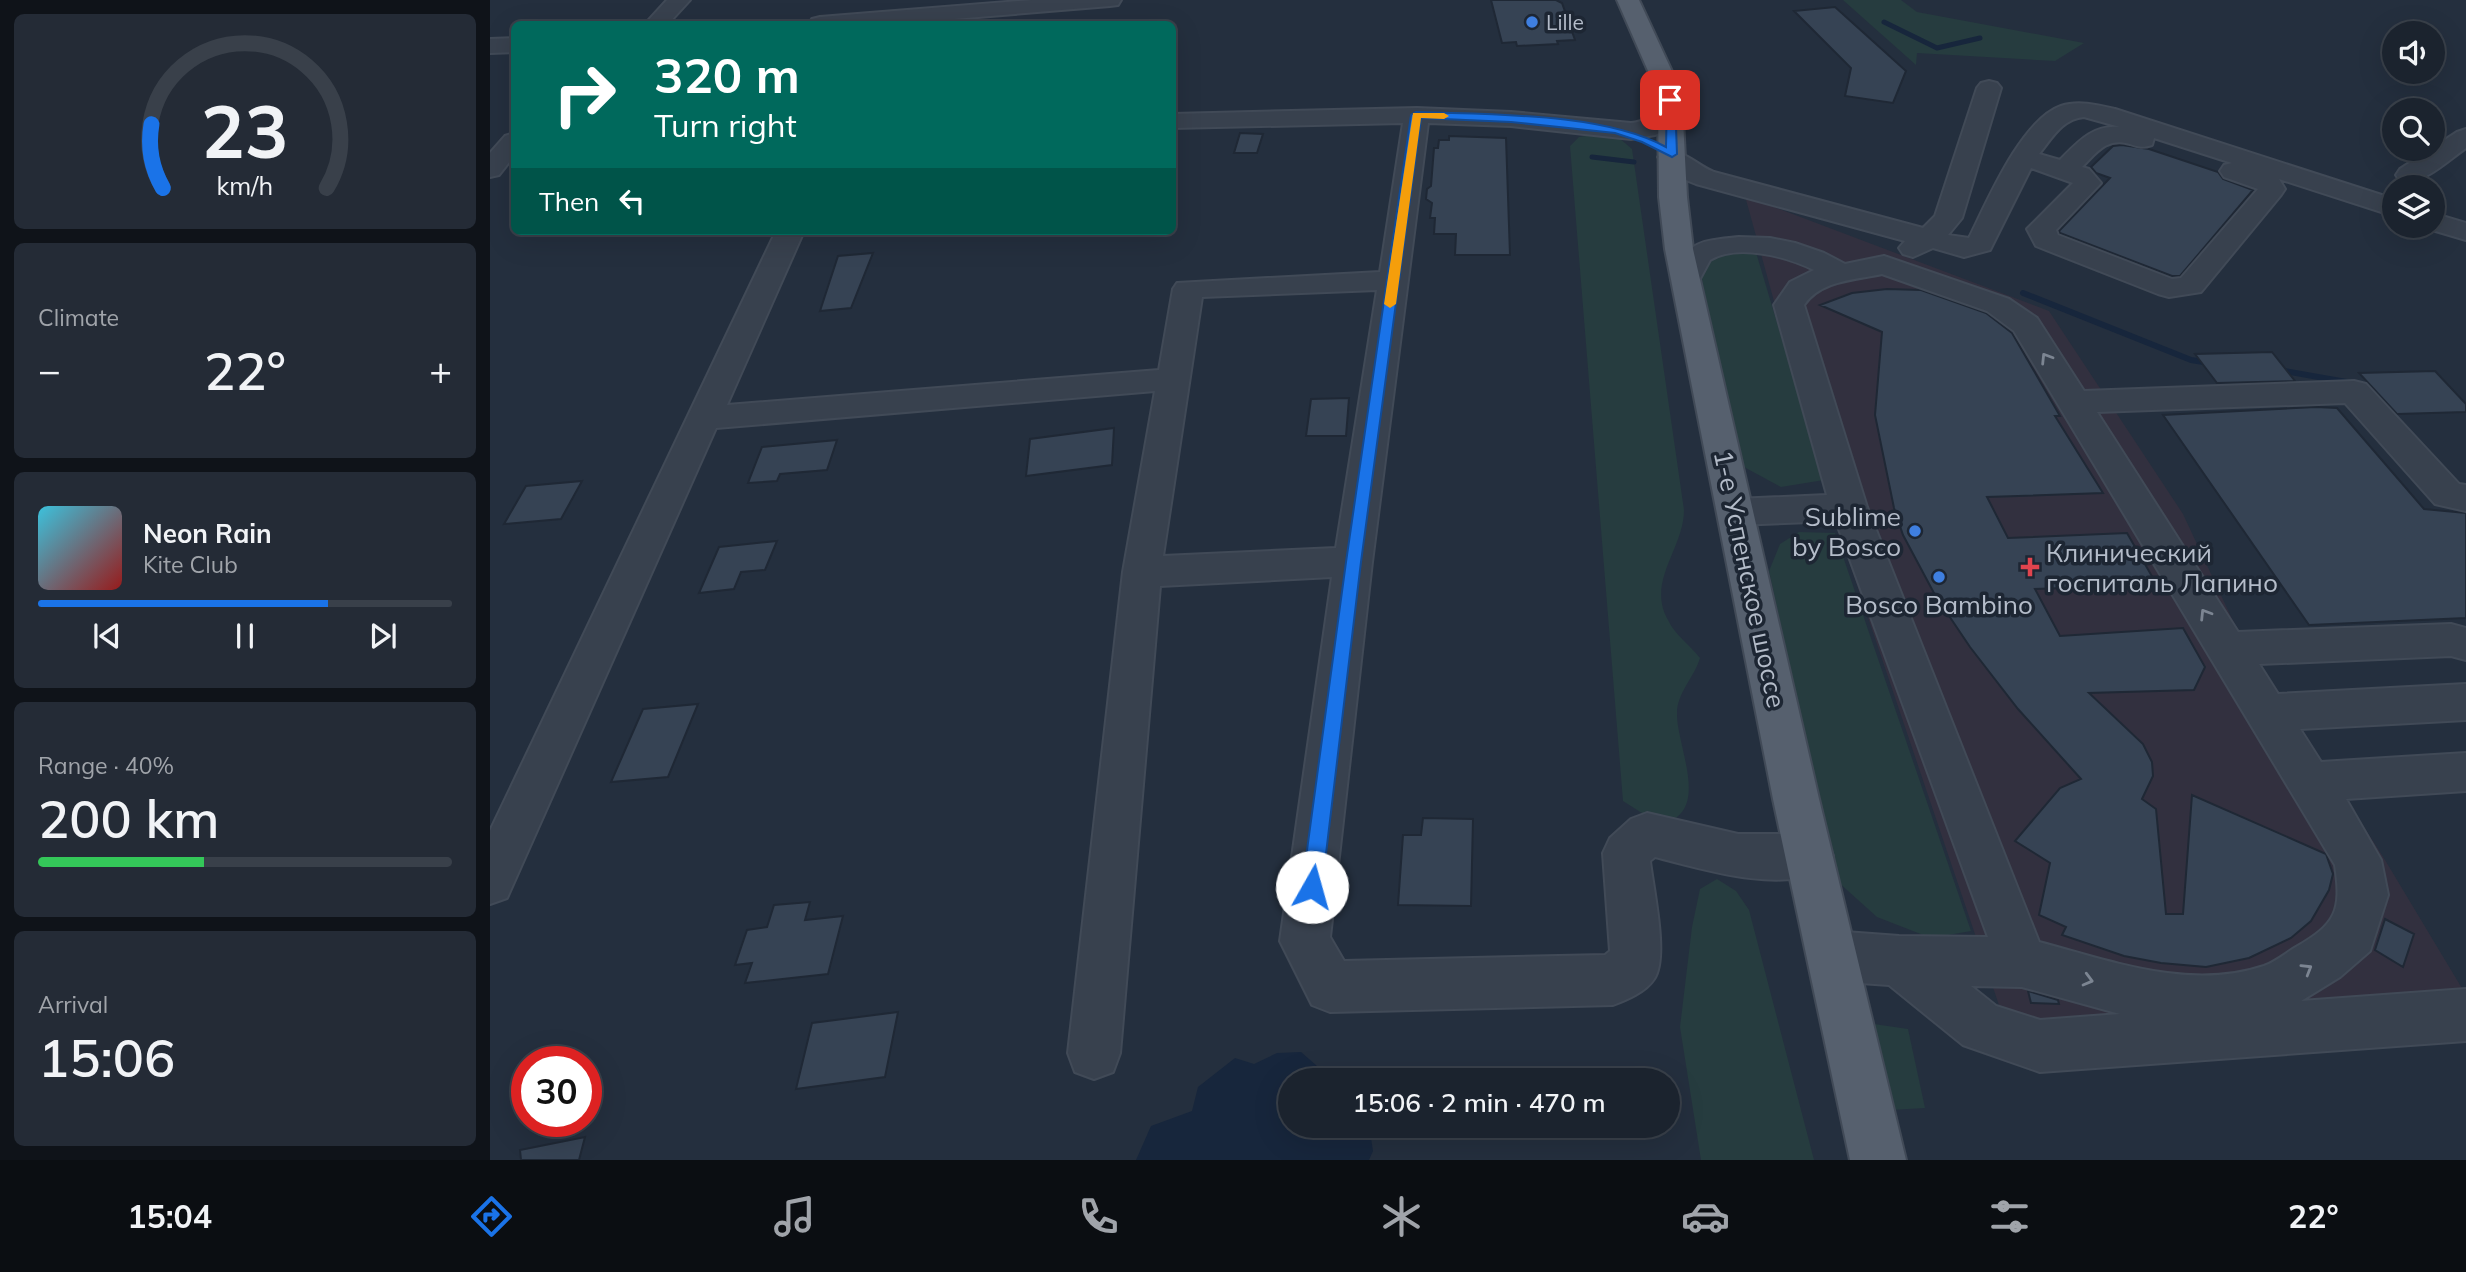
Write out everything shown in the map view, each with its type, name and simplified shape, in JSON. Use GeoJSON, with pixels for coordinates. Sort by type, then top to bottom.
{"type":"FeatureCollection","features":[{"type":"Feature","properties":{"kind":"main road","name":"1-е Успенское шоссе"},"geometry":{"type":"LineString","coordinates":[[1628,0],[1664,80],[1673,117],[1671,156],[1679,249],[1854,1064],[1878,1160]]}},
{"type":"Feature","properties":{"kind":"street"},"geometry":{"type":"LineString","coordinates":[[659,21],[679,0]]}},
{"type":"Feature","properties":{"kind":"street"},"geometry":{"type":"LineString","coordinates":[[898,21],[1110,0]]}},
{"type":"Feature","properties":{"kind":"street"},"geometry":{"type":"LineString","coordinates":[[490,46],[511,45]]}},
{"type":"Feature","properties":{"kind":"street"},"geometry":{"type":"LineString","coordinates":[[1989,88],[1948,218],[1931,237],[1884,265],[1823,277],[1801,288],[1789,305],[1849,507],[2022,962]]}},
{"type":"Feature","properties":{"kind":"street"},"geometry":{"type":"LineString","coordinates":[[1616,130],[1654,143],[1690,172],[1705,178],[1964,248],[1980,244],[2023,157],[2055,118],[2069,111],[2084,110],[2135,123],[2382,204]]}},
{"type":"Feature","properties":{"kind":"street"},"geometry":{"type":"LineString","coordinates":[[1176,121],[1416,115],[1511,119],[1616,130],[1646,130],[1673,117]]}},
{"type":"Feature","properties":{"kind":"street"},"geometry":{"type":"LineString","coordinates":[[1416,115],[1353,562],[1305,941],[1330,987],[1613,980],[1636,963],[1626,853],[1647,834],[1738,856],[1810,856]]}},
{"type":"Feature","properties":{"kind":"street"},"geometry":{"type":"LineString","coordinates":[[2023,157],[2065,170],[2080,176],[2088,183],[2041,229],[2046,240],[2169,288],[2190,286],[2272,189],[2269,184],[2257,179],[2112,132],[2100,135],[2065,170]]}},
{"type":"Feature","properties":{"kind":"street"},"geometry":{"type":"LineString","coordinates":[[2409,175],[2466,137]]}},
{"type":"Feature","properties":{"kind":"street"},"geometry":{"type":"LineString","coordinates":[[490,169],[511,144]]}},
{"type":"Feature","properties":{"kind":"street"},"geometry":{"type":"LineString","coordinates":[[1705,178],[1680,186],[1674,202],[1689,221],[1711,233],[1743,244]]}},
{"type":"Feature","properties":{"kind":"street"},"geometry":{"type":"LineString","coordinates":[[2445,225],[2466,232]]}},
{"type":"Feature","properties":{"kind":"street"},"geometry":{"type":"LineString","coordinates":[[490,882],[788,235]]}},
{"type":"Feature","properties":{"kind":"street"},"geometry":{"type":"LineString","coordinates":[[1686,280],[1698,255],[1712,248],[1743,244],[1798,251],[1822,261],[1841,274]]}},
{"type":"Feature","properties":{"kind":"street"},"geometry":{"type":"LineString","coordinates":[[1832,956],[1899,961],[2022,962],[2128,990],[2178,1000],[2220,1000],[2274,989],[2322,960],[2353,934],[2364,895],[2358,860],[2026,325],[1998,304],[1884,265]]}},
{"type":"Feature","properties":{"kind":"street"},"geometry":{"type":"LineString","coordinates":[[1094,1053],[1142,572],[1188,289],[1393,280]]}},
{"type":"Feature","properties":{"kind":"street"},"geometry":{"type":"LineString","coordinates":[[703,418],[1173,379]]}},
{"type":"Feature","properties":{"kind":"street"},"geometry":{"type":"LineString","coordinates":[[2073,402],[2354,392],[2448,495],[2466,498]]}},
{"type":"Feature","properties":{"kind":"street"},"geometry":{"type":"LineString","coordinates":[[1736,512],[1849,507]]}},
{"type":"Feature","properties":{"kind":"street"},"geometry":{"type":"LineString","coordinates":[[1142,572],[1353,562]]}},
{"type":"Feature","properties":{"kind":"street"},"geometry":{"type":"LineString","coordinates":[[2227,649],[2451,640],[2466,644]]}},
{"type":"Feature","properties":{"kind":"street"},"geometry":{"type":"LineString","coordinates":[[2266,713],[2466,702]]}},
{"type":"Feature","properties":{"kind":"street"},"geometry":{"type":"LineString","coordinates":[[2310,782],[2466,772]]}},
{"type":"Feature","properties":{"kind":"street"},"geometry":{"type":"LineString","coordinates":[[1899,961],[1981,1027],[2040,1046],[2466,1016]]}},
{"type":"Feature","properties":{"kind":"shaded area","name":"Клинический госпиталь Лапино"},"geometry":{"type":"Polygon","coordinates":[[[1745,196],[2049,311],[2183,514],[2233,621],[2385,860],[2466,995],[2466,1007],[2004,1020],[1831,508],[1745,196]]]}},
{"type":"Feature","properties":{"kind":"green space"},"geometry":{"type":"Polygon","coordinates":[[[1843,0],[1901,0],[1917,12],[2084,43],[2055,61],[1917,53],[1916,65],[1843,0]]]}},
{"type":"Feature","properties":{"kind":"green space"},"geometry":{"type":"Polygon","coordinates":[[[1598,134],[1619,138],[1632,149],[1684,510],[1678,538],[1663,578],[1662,606],[1675,630],[1700,658],[1680,698],[1677,713],[1689,783],[1685,808],[1677,817],[1656,822],[1623,801],[1570,146],[1579,137],[1598,134]]]}},
{"type":"Feature","properties":{"kind":"green space"},"geometry":{"type":"Polygon","coordinates":[[[1755,249],[1824,480],[1781,487],[1744,467],[1737,448],[1700,270],[1713,255],[1755,249]]]}},
{"type":"Feature","properties":{"kind":"green space"},"geometry":{"type":"Polygon","coordinates":[[[1799,532],[1835,533],[1971,931],[1931,938],[1877,917],[1837,881],[1769,571],[1780,544],[1799,532]]]}},
{"type":"Feature","properties":{"kind":"green space"},"geometry":{"type":"Polygon","coordinates":[[[1717,879],[1736,891],[1749,910],[1814,1160],[1701,1160],[1680,1027],[1692,927],[1700,889],[1717,879]]]}},
{"type":"Feature","properties":{"kind":"green space"},"geometry":{"type":"Polygon","coordinates":[[[1867,1023],[1908,1029],[1925,1108],[1891,1110],[1867,1023]]]}},
{"type":"Feature","properties":{"kind":"water"},"geometry":{"type":"Polygon","coordinates":[[[1301,1052],[1319,1068],[1278,1068],[1278,1138],[1371,1138],[1373,1151],[1369,1160],[1136,1160],[1151,1126],[1192,1111],[1198,1087],[1235,1058],[1254,1064],[1277,1053],[1301,1052]]]}},
{"type":"Feature","properties":{"kind":"building","name":"Lille"},"geometry":{"type":"Polygon","coordinates":[[[1491,0],[1556,0],[1562,3],[1575,40],[1557,41],[1558,44],[1517,46],[1516,42],[1502,43],[1491,0]]]}},
{"type":"Feature","properties":{"kind":"building"},"geometry":{"type":"Polygon","coordinates":[[[1835,7],[1906,71],[1893,103],[1845,96],[1851,68],[1794,11],[1835,7]]]}},
{"type":"Feature","properties":{"kind":"building"},"geometry":{"type":"Polygon","coordinates":[[[1240,133],[1263,134],[1257,153],[1234,153],[1240,133]]]}},
{"type":"Feature","properties":{"kind":"building"},"geometry":{"type":"Polygon","coordinates":[[[1449,136],[1506,138],[1510,255],[1455,255],[1456,234],[1434,234],[1435,218],[1430,218],[1432,203],[1426,199],[1427,189],[1431,186],[1434,148],[1438,148],[1439,140],[1449,140],[1449,136]]]}},
{"type":"Feature","properties":{"kind":"building"},"geometry":{"type":"Polygon","coordinates":[[[2113,146],[2149,149],[2218,172],[2223,179],[2253,190],[2180,276],[2172,276],[2059,231],[2110,178],[2096,173],[2091,167],[2113,146]]]}},
{"type":"Feature","properties":{"kind":"building"},"geometry":{"type":"Polygon","coordinates":[[[873,253],[851,308],[820,311],[838,256],[873,253]]]}},
{"type":"Feature","properties":{"kind":"building"},"geometry":{"type":"Polygon","coordinates":[[[1887,289],[1921,290],[1986,313],[2012,333],[2060,416],[2055,416],[2103,493],[1987,497],[2008,538],[2127,533],[2157,585],[2035,589],[2060,636],[2183,628],[2205,667],[2194,690],[2089,693],[2143,744],[2152,762],[2153,776],[2142,799],[2156,809],[2166,914],[2183,914],[2192,795],[2326,854],[2333,874],[2329,890],[2311,921],[2291,938],[2249,958],[2206,967],[2161,963],[2124,956],[2062,935],[2066,927],[2039,915],[2050,863],[2015,841],[2060,788],[2081,779],[2018,709],[1970,647],[1935,595],[1903,535],[1894,508],[1875,415],[1882,332],[1820,305],[1852,293],[1887,289]]]}},
{"type":"Feature","properties":{"kind":"building"},"geometry":{"type":"Polygon","coordinates":[[[2272,352],[2295,381],[2217,383],[2195,354],[2272,352]]]}},
{"type":"Feature","properties":{"kind":"building"},"geometry":{"type":"Polygon","coordinates":[[[2435,371],[2466,404],[2466,412],[2397,414],[2359,373],[2435,371]]]}},
{"type":"Feature","properties":{"kind":"building"},"geometry":{"type":"Polygon","coordinates":[[[1349,398],[1346,436],[1306,436],[1311,399],[1349,398]]]}},
{"type":"Feature","properties":{"kind":"building"},"geometry":{"type":"Polygon","coordinates":[[[2337,408],[2424,509],[2466,513],[2466,618],[2309,625],[2163,415],[2337,408]]]}},
{"type":"Feature","properties":{"kind":"building"},"geometry":{"type":"Polygon","coordinates":[[[1114,428],[1112,465],[1026,476],[1030,439],[1114,428]]]}},
{"type":"Feature","properties":{"kind":"building"},"geometry":{"type":"Polygon","coordinates":[[[837,440],[827,470],[780,474],[777,481],[748,483],[762,447],[837,440]]]}},
{"type":"Feature","properties":{"kind":"building"},"geometry":{"type":"Polygon","coordinates":[[[582,481],[561,519],[504,524],[526,486],[582,481]]]}},
{"type":"Feature","properties":{"kind":"building"},"geometry":{"type":"Polygon","coordinates":[[[777,541],[765,570],[741,572],[734,589],[699,593],[719,547],[777,541]]]}},
{"type":"Feature","properties":{"kind":"building"},"geometry":{"type":"Polygon","coordinates":[[[698,704],[668,777],[611,782],[643,709],[698,704]]]}},
{"type":"Feature","properties":{"kind":"building"},"geometry":{"type":"Polygon","coordinates":[[[1423,818],[1473,819],[1471,906],[1398,905],[1403,835],[1421,835],[1423,818]]]}},
{"type":"Feature","properties":{"kind":"building"},"geometry":{"type":"Polygon","coordinates":[[[810,902],[805,920],[843,916],[828,974],[745,983],[752,963],[735,965],[747,930],[767,927],[774,905],[810,902]]]}},
{"type":"Feature","properties":{"kind":"building"},"geometry":{"type":"Polygon","coordinates":[[[2385,919],[2414,934],[2403,967],[2375,950],[2385,919]]]}},
{"type":"Feature","properties":{"kind":"building"},"geometry":{"type":"Polygon","coordinates":[[[2028,991],[2058,1000],[2059,1004],[2031,1003],[2028,991]]]}},
{"type":"Feature","properties":{"kind":"building"},"geometry":{"type":"Polygon","coordinates":[[[898,1012],[885,1077],[796,1089],[812,1023],[898,1012]]]}},
{"type":"Feature","properties":{"kind":"building"},"geometry":{"type":"Polygon","coordinates":[[[585,1137],[579,1160],[521,1160],[520,1150],[585,1137]]]}},
{"type":"Feature","properties":{"kind":"waterway"},"geometry":{"type":"LineString","coordinates":[[1884,22],[1937,48],[1980,38]]}},
{"type":"Feature","properties":{"kind":"waterway"},"geometry":{"type":"LineString","coordinates":[[1592,157],[1634,162]]}},
{"type":"Feature","properties":{"kind":"waterway"},"geometry":{"type":"LineString","coordinates":[[2023,293],[2191,360],[2210,363]]}},
{"type":"Feature","properties":{"kind":"waterway"},"geometry":{"type":"LineString","coordinates":[[2279,370],[2380,388]]}},
{"type":"Feature","properties":{"kind":"slow traffic"},"geometry":{"type":"LineString","coordinates":[[1390,304],[1416,115],[1444,116]]}},
{"type":"Feature","properties":{"kind":"place","name":"Lille"},"geometry":{"type":"Point","coordinates":[1532,22]}},
{"type":"Feature","properties":{"kind":"place","name":"Sublime by Bosco"},"geometry":{"type":"Point","coordinates":[1915,531]}},
{"type":"Feature","properties":{"kind":"place","name":"Клинический госпиталь Лапино"},"geometry":{"type":"Point","coordinates":[2030,567]}},
{"type":"Feature","properties":{"kind":"place","name":"Bosco Bambino"},"geometry":{"type":"Point","coordinates":[1939,577]}},
{"type":"Feature","properties":{"kind":"route"},"geometry":{"type":"LineString","coordinates":[[1312,887],[1353,562],[1416,115],[1511,119],[1616,130],[1646,140],[1672,154],[1673,117],[1670,100]]}}]}
